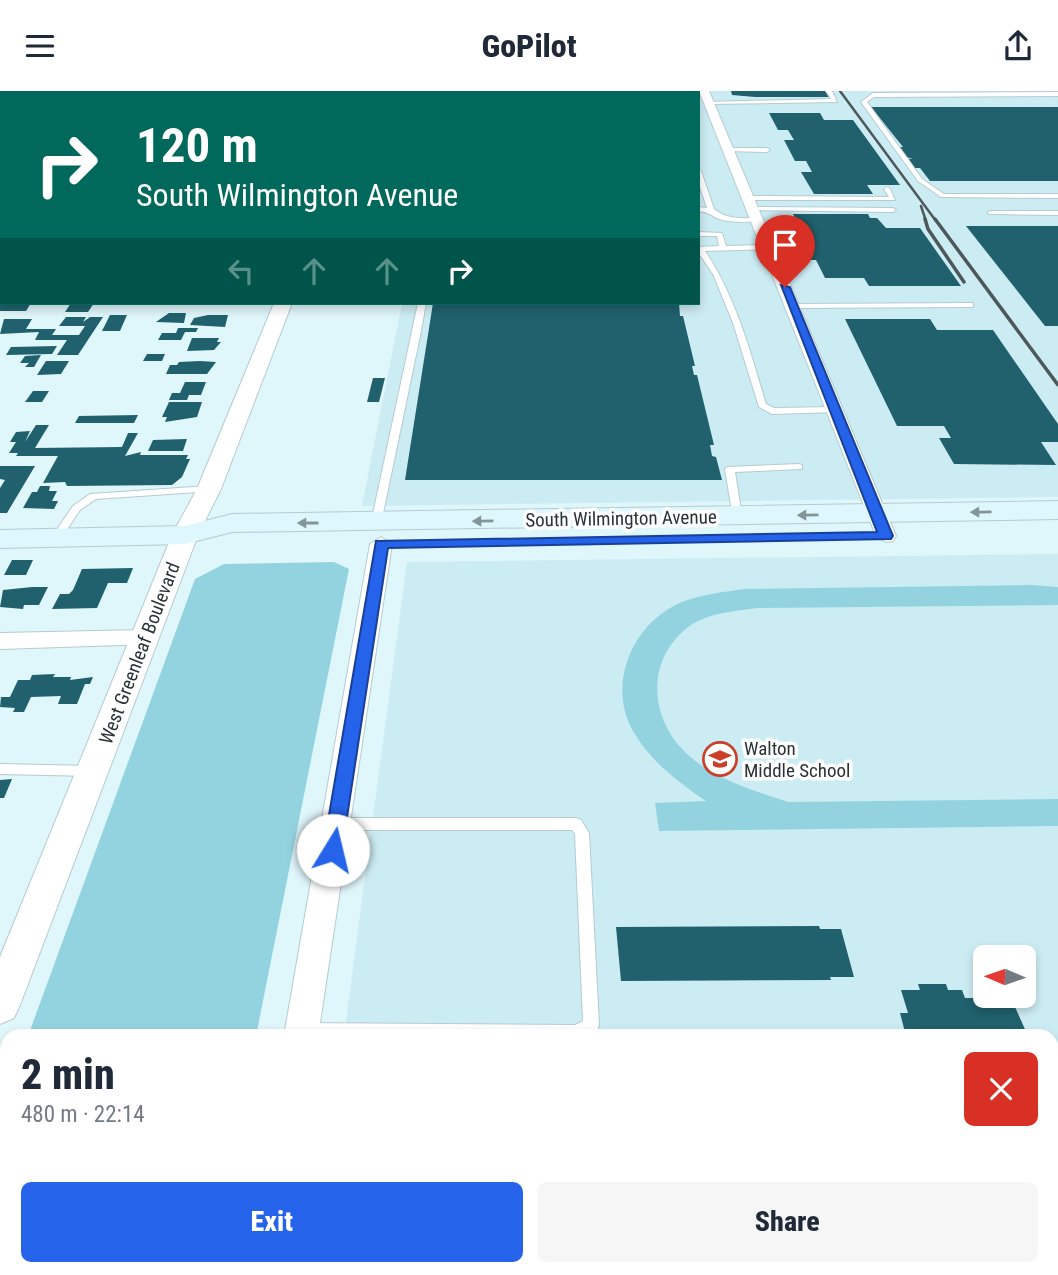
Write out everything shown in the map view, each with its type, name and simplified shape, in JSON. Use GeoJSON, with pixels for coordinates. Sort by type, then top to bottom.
{"type":"FeatureCollection","features":[{"type":"Feature","properties":{"kind":"main road","name":"South Wilmington Avenue"},"geometry":{"type":"LineString","coordinates":[[379,533],[881,525],[1058,510]]}},
{"type":"Feature","properties":{"kind":"main road","name":"South Wilmington Avenue"},"geometry":{"type":"LineString","coordinates":[[0,539],[185,535],[224,544],[379,533],[737,516],[1058,533]]}},
{"type":"Feature","properties":{"kind":"street"},"geometry":{"type":"LineString","coordinates":[[706,98],[754,209],[881,525]]}},
{"type":"Feature","properties":{"kind":"street","name":"West Greenleaf Boulevard"},"geometry":{"type":"LineString","coordinates":[[0,1005],[185,535],[209,489],[282,305]]}},
{"type":"Feature","properties":{"kind":"street"},"geometry":{"type":"LineString","coordinates":[[302,1029],[337,824],[379,533]]}},
{"type":"Feature","properties":{"kind":"street"},"geometry":{"type":"LineString","coordinates":[[0,641],[144,638]]}},
{"type":"Feature","properties":{"kind":"lane"},"geometry":{"type":"LineString","coordinates":[[706,98],[835,101],[829,91]]}},
{"type":"Feature","properties":{"kind":"lane"},"geometry":{"type":"LineString","coordinates":[[1058,94],[873,95],[864,102],[920,180],[943,197],[1058,197]]}},
{"type":"Feature","properties":{"kind":"lane"},"geometry":{"type":"LineString","coordinates":[[706,98],[820,108]]}},
{"type":"Feature","properties":{"kind":"lane"},"geometry":{"type":"LineString","coordinates":[[729,150],[767,150]]}},
{"type":"Feature","properties":{"kind":"lane"},"geometry":{"type":"LineString","coordinates":[[700,177],[711,210],[716,216],[727,219],[754,209],[893,199],[887,189]]}},
{"type":"Feature","properties":{"kind":"lane"},"geometry":{"type":"LineString","coordinates":[[700,209],[711,210]]}},
{"type":"Feature","properties":{"kind":"lane"},"geometry":{"type":"LineString","coordinates":[[754,209],[893,210]]}},
{"type":"Feature","properties":{"kind":"lane"},"geometry":{"type":"LineString","coordinates":[[990,213],[1058,213]]}},
{"type":"Feature","properties":{"kind":"lane"},"geometry":{"type":"LineString","coordinates":[[700,233],[720,234],[723,248]]}},
{"type":"Feature","properties":{"kind":"lane"},"geometry":{"type":"LineString","coordinates":[[769,247],[700,249],[700,254],[712,266],[732,311],[762,405],[772,411],[835,410]]}},
{"type":"Feature","properties":{"kind":"lane"},"geometry":{"type":"LineString","coordinates":[[379,533],[393,431],[405,398],[422,305]]}},
{"type":"Feature","properties":{"kind":"lane"},"geometry":{"type":"LineString","coordinates":[[793,306],[970,305]]}},
{"type":"Feature","properties":{"kind":"lane"},"geometry":{"type":"LineString","coordinates":[[737,516],[730,469],[799,467]]}},
{"type":"Feature","properties":{"kind":"lane"},"geometry":{"type":"LineString","coordinates":[[56,538],[73,511],[83,501],[94,496],[209,489]]}},
{"type":"Feature","properties":{"kind":"lane"},"geometry":{"type":"LineString","coordinates":[[0,769],[93,771]]}},
{"type":"Feature","properties":{"kind":"lane"},"geometry":{"type":"LineString","coordinates":[[337,824],[576,824],[582,833],[591,1025],[584,1029]]}},
{"type":"Feature","properties":{"kind":"shaded area"},"geometry":{"type":"Polygon","coordinates":[[[700,91],[1058,91],[1058,497],[362,506],[402,305],[700,305],[700,91]]]}},
{"type":"Feature","properties":{"kind":"shaded area","name":"Walton Middle School"},"geometry":{"type":"Polygon","coordinates":[[[1058,554],[1058,1029],[345,1029],[407,562],[1058,554]]]}},
{"type":"Feature","properties":{"kind":"shaded area"},"geometry":{"type":"Polygon","coordinates":[[[334,562],[349,569],[257,1029],[31,1029],[195,579],[224,564],[334,562]]]}},
{"type":"Feature","properties":{"kind":"shaded area"},"geometry":{"type":"Polygon","coordinates":[[[1032,585],[1058,587],[1058,605],[758,608],[712,616],[687,628],[674,641],[659,671],[657,688],[664,721],[683,750],[719,776],[760,793],[788,802],[1058,799],[1058,826],[659,831],[655,803],[706,801],[656,761],[640,742],[625,713],[622,694],[629,656],[650,624],[665,611],[698,597],[745,589],[1032,585]]]}},
{"type":"Feature","properties":{"kind":"building"},"geometry":{"type":"Polygon","coordinates":[[[731,91],[825,91],[830,97],[755,97],[732,95],[731,91]]]}},
{"type":"Feature","properties":{"kind":"building"},"geometry":{"type":"Polygon","coordinates":[[[871,107],[1058,107],[1058,181],[930,181],[920,168],[914,168],[907,159],[913,159],[906,157],[899,147],[903,147],[871,107]]]}},
{"type":"Feature","properties":{"kind":"building"},"geometry":{"type":"Polygon","coordinates":[[[769,113],[820,113],[824,120],[853,120],[900,185],[867,185],[873,194],[814,194],[801,172],[812,172],[806,161],[795,161],[784,140],[794,140],[788,130],[778,130],[769,113]]]}},
{"type":"Feature","properties":{"kind":"building"},"geometry":{"type":"Polygon","coordinates":[[[793,214],[868,214],[870,218],[877,218],[886,228],[920,228],[961,286],[869,286],[864,278],[825,278],[816,260],[808,260],[798,238],[805,238],[793,214]]]}},
{"type":"Feature","properties":{"kind":"building"},"geometry":{"type":"Polygon","coordinates":[[[966,226],[1058,226],[1058,326],[1045,326],[966,226]]]}},
{"type":"Feature","properties":{"kind":"building"},"geometry":{"type":"Polygon","coordinates":[[[0,305],[30,305],[26,311],[0,311],[0,305]]]}},
{"type":"Feature","properties":{"kind":"building"},"geometry":{"type":"Polygon","coordinates":[[[70,305],[93,305],[88,312],[65,312],[70,305]]]}},
{"type":"Feature","properties":{"kind":"building"},"geometry":{"type":"Polygon","coordinates":[[[433,305],[679,305],[695,366],[692,366],[694,375],[697,375],[714,445],[710,445],[712,456],[716,457],[722,480],[405,480],[433,305]]]}},
{"type":"Feature","properties":{"kind":"building"},"geometry":{"type":"Polygon","coordinates":[[[169,313],[186,313],[184,323],[156,322],[169,313]]]}},
{"type":"Feature","properties":{"kind":"building"},"geometry":{"type":"Polygon","coordinates":[[[110,315],[127,315],[120,331],[102,331],[110,315]]]}},
{"type":"Feature","properties":{"kind":"building"},"geometry":{"type":"Polygon","coordinates":[[[228,315],[225,327],[190,325],[194,318],[228,315]]]}},
{"type":"Feature","properties":{"kind":"building"},"geometry":{"type":"Polygon","coordinates":[[[66,317],[86,317],[83,322],[90,317],[103,317],[78,355],[57,355],[67,340],[35,340],[39,332],[0,334],[4,319],[32,319],[26,329],[56,329],[52,335],[79,335],[85,326],[59,326],[66,317]]]}},
{"type":"Feature","properties":{"kind":"building"},"geometry":{"type":"Polygon","coordinates":[[[845,319],[930,319],[937,330],[993,330],[1058,424],[1058,442],[1041,442],[1056,465],[954,464],[939,438],[951,438],[944,426],[897,426],[845,319]]]}},
{"type":"Feature","properties":{"kind":"building"},"geometry":{"type":"Polygon","coordinates":[[[178,328],[198,328],[196,332],[185,332],[181,340],[158,340],[162,333],[176,333],[178,328]]]}},
{"type":"Feature","properties":{"kind":"building"},"geometry":{"type":"Polygon","coordinates":[[[192,338],[219,338],[217,342],[221,342],[214,350],[187,351],[192,338]]]}},
{"type":"Feature","properties":{"kind":"building"},"geometry":{"type":"Polygon","coordinates":[[[57,346],[52,354],[6,355],[11,347],[57,346]]]}},
{"type":"Feature","properties":{"kind":"building"},"geometry":{"type":"Polygon","coordinates":[[[147,354],[165,354],[162,361],[143,361],[147,354]]]}},
{"type":"Feature","properties":{"kind":"building"},"geometry":{"type":"Polygon","coordinates":[[[41,355],[34,367],[25,367],[29,363],[20,363],[25,356],[41,355]]]}},
{"type":"Feature","properties":{"kind":"building"},"geometry":{"type":"Polygon","coordinates":[[[46,361],[69,361],[61,374],[37,375],[46,361]]]}},
{"type":"Feature","properties":{"kind":"building"},"geometry":{"type":"Polygon","coordinates":[[[179,362],[216,362],[207,374],[166,374],[170,365],[177,365],[179,362]]]}},
{"type":"Feature","properties":{"kind":"building"},"geometry":{"type":"Polygon","coordinates":[[[373,378],[385,378],[379,402],[367,402],[373,378]]]}},
{"type":"Feature","properties":{"kind":"building"},"geometry":{"type":"Polygon","coordinates":[[[185,382],[206,382],[201,395],[189,395],[187,400],[169,400],[172,393],[180,393],[185,382]]]}},
{"type":"Feature","properties":{"kind":"building"},"geometry":{"type":"Polygon","coordinates":[[[33,391],[49,391],[42,402],[25,402],[33,391]]]}},
{"type":"Feature","properties":{"kind":"building"},"geometry":{"type":"Polygon","coordinates":[[[169,402],[202,402],[197,417],[165,422],[167,417],[162,417],[169,402]]]}},
{"type":"Feature","properties":{"kind":"building"},"geometry":{"type":"Polygon","coordinates":[[[138,415],[134,423],[75,423],[79,416],[138,415]]]}},
{"type":"Feature","properties":{"kind":"building"},"geometry":{"type":"Polygon","coordinates":[[[36,425],[49,425],[35,448],[122,447],[128,433],[138,433],[125,456],[141,452],[140,455],[188,455],[186,459],[190,459],[182,477],[172,485],[67,486],[65,482],[43,483],[58,456],[16,456],[18,453],[9,453],[16,442],[10,442],[16,432],[30,431],[25,442],[36,425]]]}},
{"type":"Feature","properties":{"kind":"building"},"geometry":{"type":"Polygon","coordinates":[[[187,439],[183,451],[148,451],[153,440],[187,439]]]}},
{"type":"Feature","properties":{"kind":"building"},"geometry":{"type":"Polygon","coordinates":[[[0,466],[35,466],[7,513],[0,513],[0,488],[5,480],[0,479],[0,466]]]}},
{"type":"Feature","properties":{"kind":"building"},"geometry":{"type":"Polygon","coordinates":[[[40,486],[50,486],[49,491],[57,491],[52,501],[58,501],[54,509],[23,508],[32,492],[37,492],[40,486]]]}},
{"type":"Feature","properties":{"kind":"building"},"geometry":{"type":"Polygon","coordinates":[[[12,560],[33,560],[26,575],[4,575],[12,560]]]}},
{"type":"Feature","properties":{"kind":"building"},"geometry":{"type":"Polygon","coordinates":[[[133,568],[127,583],[108,583],[97,608],[52,609],[60,594],[69,594],[73,590],[82,569],[133,568]]]}},
{"type":"Feature","properties":{"kind":"building"},"geometry":{"type":"Polygon","coordinates":[[[48,587],[39,605],[24,605],[23,609],[0,607],[3,590],[48,587]]]}},
{"type":"Feature","properties":{"kind":"building"},"geometry":{"type":"Polygon","coordinates":[[[55,674],[53,677],[71,677],[70,680],[93,677],[90,684],[85,684],[77,704],[58,704],[61,696],[31,697],[24,712],[13,712],[15,708],[0,707],[1,697],[10,697],[18,680],[30,680],[32,675],[55,674]]]}},
{"type":"Feature","properties":{"kind":"building"},"geometry":{"type":"Polygon","coordinates":[[[12,779],[4,798],[0,798],[0,780],[12,779]]]}},
{"type":"Feature","properties":{"kind":"building"},"geometry":{"type":"Polygon","coordinates":[[[819,926],[820,929],[841,929],[854,977],[830,977],[831,980],[621,981],[616,927],[819,926]]]}},
{"type":"Feature","properties":{"kind":"building"},"geometry":{"type":"Polygon","coordinates":[[[918,984],[946,984],[948,990],[962,990],[965,998],[973,998],[973,1008],[1015,1008],[1025,1029],[904,1029],[900,1013],[908,1013],[901,990],[920,990],[918,984]]]}},
{"type":"Feature","properties":{"kind":"railway"},"geometry":{"type":"LineString","coordinates":[[840,91],[936,221]]}},
{"type":"Feature","properties":{"kind":"railway"},"geometry":{"type":"LineString","coordinates":[[921,206],[926,221]]}},
{"type":"Feature","properties":{"kind":"railway"},"geometry":{"type":"LineString","coordinates":[[925,219],[928,229],[964,282]]}},
{"type":"Feature","properties":{"kind":"railway"},"geometry":{"type":"LineString","coordinates":[[935,219],[1058,385]]}},
{"type":"Feature","properties":{"kind":"place","name":"Walton Middle School"},"geometry":{"type":"Point","coordinates":[720,759]}},
{"type":"Feature","properties":{"kind":"route"},"geometry":{"type":"LineString","coordinates":[[333,850],[381,544],[886,536],[785,287]]}}]}
